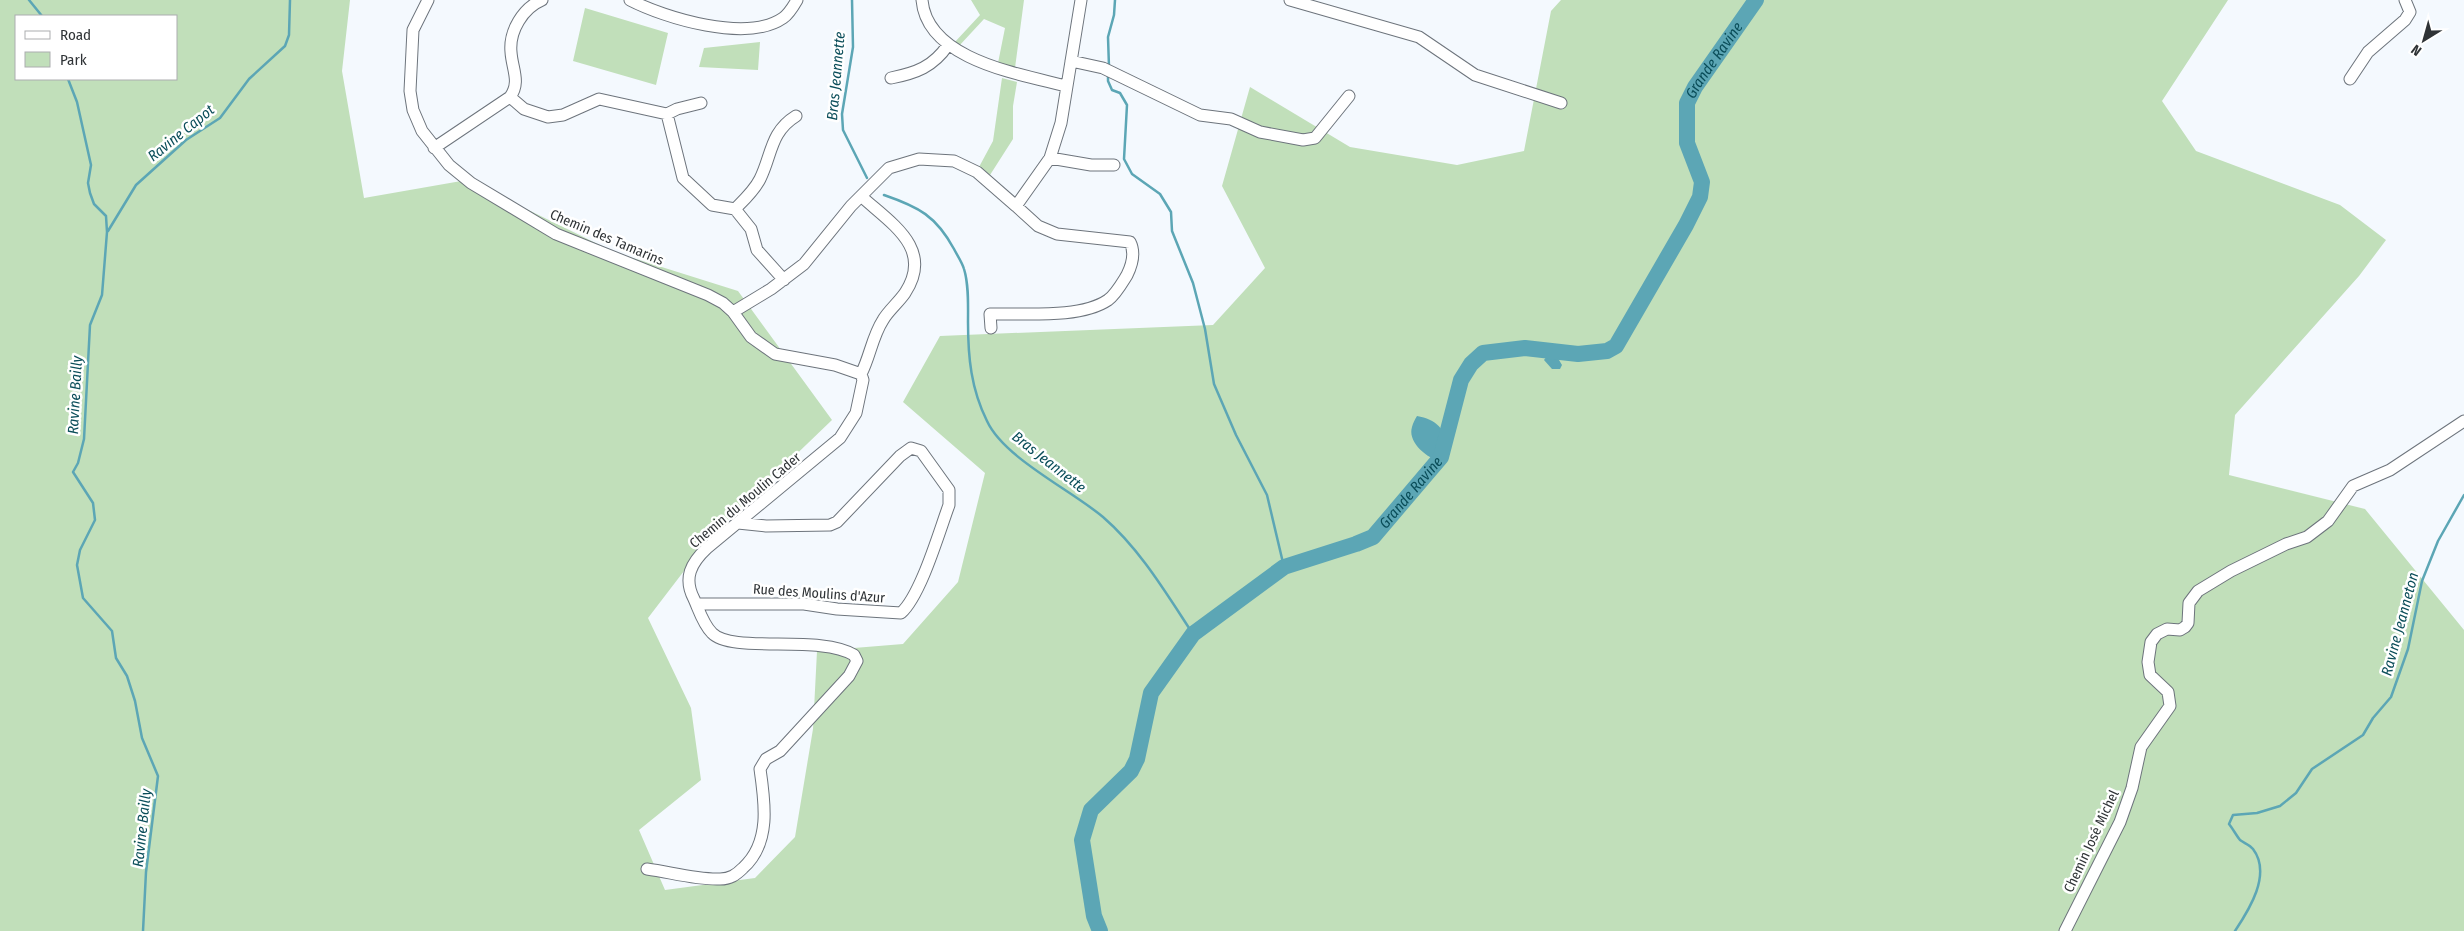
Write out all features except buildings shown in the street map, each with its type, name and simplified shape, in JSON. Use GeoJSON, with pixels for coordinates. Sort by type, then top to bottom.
{"type":"FeatureCollection","features":[{"type":"Feature","properties":{"kind":"street","name":"Chemin des Tamarins"},"geometry":{"type":"LineString","coordinates":[[428,0],[414,30],[410,91],[414,110],[422,131],[449,165],[471,183],[556,234],[708,295],[723,303],[733,312],[751,337],[775,354],[834,365],[861,374]]}},
{"type":"Feature","properties":{"kind":"street"},"geometry":{"type":"LineString","coordinates":[[434,148],[510,97],[516,85],[510,50],[516,24],[542,0]]}},
{"type":"Feature","properties":{"kind":"street"},"geometry":{"type":"LineString","coordinates":[[630,0],[648,9],[700,23],[742,28],[773,23],[783,18],[797,0]]}},
{"type":"Feature","properties":{"kind":"street"},"geometry":{"type":"LineString","coordinates":[[922,0],[928,20],[948,45],[992,66],[1066,86]]}},
{"type":"Feature","properties":{"kind":"street"},"geometry":{"type":"LineString","coordinates":[[1016,206],[1050,158],[1061,123],[1081,0]]}},
{"type":"Feature","properties":{"kind":"street"},"geometry":{"type":"LineString","coordinates":[[1290,0],[1330,5],[1419,37],[1475,75],[1562,103]]}},
{"type":"Feature","properties":{"kind":"street"},"geometry":{"type":"LineString","coordinates":[[2350,79],[2368,52],[2405,20],[2410,12],[2405,0]]}},
{"type":"Feature","properties":{"kind":"street"},"geometry":{"type":"LineString","coordinates":[[890,78],[909,74],[932,64],[948,45]]}},
{"type":"Feature","properties":{"kind":"street"},"geometry":{"type":"LineString","coordinates":[[1070,61],[1103,68],[1200,115],[1231,119],[1260,132],[1303,140],[1315,138],[1349,96]]}},
{"type":"Feature","properties":{"kind":"street"},"geometry":{"type":"LineString","coordinates":[[510,97],[524,109],[548,117],[563,114],[598,99],[667,114],[676,109],[701,103]]}},
{"type":"Feature","properties":{"kind":"street"},"geometry":{"type":"LineString","coordinates":[[667,114],[683,178],[712,205],[735,209],[751,229],[757,250],[784,280]]}},
{"type":"Feature","properties":{"kind":"street"},"geometry":{"type":"LineString","coordinates":[[735,209],[749,195],[760,179],[780,128],[796,116]]}},
{"type":"Feature","properties":{"kind":"street"},"geometry":{"type":"LineString","coordinates":[[1050,158],[1091,165],[1114,165]]}},
{"type":"Feature","properties":{"kind":"street"},"geometry":{"type":"LineString","coordinates":[[733,312],[784,280],[804,264],[851,206],[889,168],[919,159],[940,159],[954,161],[977,172],[1038,226],[1057,234],[1130,242],[1133,249],[1129,270],[1122,284],[1109,299],[1089,309],[990,314],[991,328]]}},
{"type":"Feature","properties":{"kind":"street"},"geometry":{"type":"LineString","coordinates":[[861,374],[883,319],[905,293],[914,277],[916,261],[910,244],[900,232],[862,197]]}},
{"type":"Feature","properties":{"kind":"street","name":"Chemin du Moulin Cader"},"geometry":{"type":"LineString","coordinates":[[647,869],[720,880],[733,877],[746,866],[756,853],[763,834],[765,794],[760,769],[766,760],[780,751],[850,676],[857,661],[854,655],[837,648],[786,643],[726,641],[711,632],[688,585],[691,568],[701,554],[840,438],[856,413],[863,380],[861,374]]}},
{"type":"Feature","properties":{"kind":"street","name":"Chemin José Michel"},"geometry":{"type":"LineString","coordinates":[[2065,931],[2120,822],[2132,788],[2141,747],[2170,706],[2168,692],[2153,679],[2149,669],[2151,642],[2156,634],[2167,629],[2180,630],[2185,628],[2188,623],[2189,603],[2198,591],[2239,567],[2286,544],[2307,537],[2328,521],[2352,486],[2390,470],[2464,421]]}},
{"type":"Feature","properties":{"kind":"street","name":"Rue des Moulins d'Azur"},"geometry":{"type":"LineString","coordinates":[[697,604],[804,604],[837,609],[901,613],[908,607],[922,575],[949,505],[950,496],[949,490],[921,451],[911,448],[900,456],[837,522],[830,525],[759,525],[738,523]]}},
{"type":"Feature","properties":{"kind":"green space"},"geometry":{"type":"Polygon","coordinates":[[[0,0],[350,0],[342,71],[364,198],[467,180],[614,252],[738,291],[832,420],[710,537],[648,618],[691,708],[701,780],[639,830],[665,890],[755,878],[795,837],[813,729],[817,651],[903,644],[958,582],[985,473],[903,402],[940,336],[1213,325],[1265,268],[1222,186],[1250,87],[1350,147],[1457,165],[1524,151],[1551,11],[1561,0],[2228,0],[2162,101],[2196,151],[2340,205],[2386,240],[2359,276],[2235,415],[2229,475],[2365,509],[2464,630],[2464,931],[0,931],[0,0]]]}},
{"type":"Feature","properties":{"kind":"green space"},"geometry":{"type":"Polygon","coordinates":[[[971,0],[1024,0],[1015,68],[998,63],[1005,28],[984,19],[959,46],[954,43],[980,15],[971,0]]]}},
{"type":"Feature","properties":{"kind":"green space"},"geometry":{"type":"Polygon","coordinates":[[[585,8],[668,33],[656,85],[573,61],[585,8]]]}},
{"type":"Feature","properties":{"kind":"green space"},"geometry":{"type":"Polygon","coordinates":[[[760,42],[758,70],[699,67],[704,48],[760,42]]]}},
{"type":"Feature","properties":{"kind":"green space"},"geometry":{"type":"Polygon","coordinates":[[[1002,78],[1017,82],[1013,106],[1013,139],[990,175],[979,167],[993,141],[1002,78]]]}},
{"type":"Feature","properties":{"kind":"water"},"geometry":{"type":"Polygon","coordinates":[[[1550,352],[1556,355],[1562,365],[1560,369],[1552,369],[1544,360],[1550,352]]]}},
{"type":"Feature","properties":{"kind":"water"},"geometry":{"type":"Polygon","coordinates":[[[1417,416],[1433,421],[1443,432],[1446,445],[1443,462],[1432,458],[1416,445],[1411,433],[1417,416]]]}},
{"type":"Feature","properties":{"kind":"waterway","name":"Ravine Bailly"},"geometry":{"type":"LineString","coordinates":[[29,0],[41,15]]}},
{"type":"Feature","properties":{"kind":"waterway","name":"Ravine Capot"},"geometry":{"type":"LineString","coordinates":[[108,231],[136,185],[186,140],[220,118],[249,79],[285,46],[289,35],[290,0]]}},
{"type":"Feature","properties":{"kind":"waterway","name":"Bras Jeannette"},"geometry":{"type":"LineString","coordinates":[[852,0],[853,47],[842,114],[843,130],[867,178]]}},
{"type":"Feature","properties":{"kind":"waterway"},"geometry":{"type":"LineString","coordinates":[[1109,67],[1108,37],[1114,15],[1115,0]]}},
{"type":"Feature","properties":{"kind":"waterway","name":"Grande Ravine"},"geometry":{"type":"LineString","coordinates":[[1100,931],[1094,916],[1082,840],[1091,810],[1131,771],[1137,759],[1151,693],[1193,634],[1284,567],[1373,537],[1441,457],[1461,380],[1471,364],[1483,353],[1525,348],[1578,354],[1607,351],[1616,346],[1686,225],[1700,197],[1702,182],[1687,143],[1687,103],[1695,87],[1756,0]]}},
{"type":"Feature","properties":{"kind":"waterway"},"geometry":{"type":"LineString","coordinates":[[1108,75],[1108,81],[1112,90],[1120,93],[1127,105],[1124,159],[1132,174],[1160,194],[1171,212],[1172,231],[1193,283],[1205,329],[1214,384],[1236,435],[1267,495],[1284,567]]}},
{"type":"Feature","properties":{"kind":"waterway","name":"Ravine Bailly"},"geometry":{"type":"LineString","coordinates":[[68,80],[77,102],[91,165],[88,183],[90,193],[94,204],[106,216],[107,232],[102,295],[90,325],[84,439],[78,463],[73,472],[93,503],[95,520],[80,550],[77,565],[83,598],[112,631],[116,658],[127,676],[135,701],[142,738],[158,776],[146,872],[143,931]]}},
{"type":"Feature","properties":{"kind":"waterway","name":"Bras Jeannette"},"geometry":{"type":"LineString","coordinates":[[884,195],[917,209],[933,221],[947,238],[962,264],[966,275],[969,348],[974,385],[987,421],[996,435],[1023,461],[1103,517],[1129,543],[1152,572],[1193,634]]}},
{"type":"Feature","properties":{"kind":"waterway","name":"Ravine Jeanneton"},"geometry":{"type":"LineString","coordinates":[[2235,931],[2252,902],[2259,880],[2260,869],[2253,849],[2240,840],[2229,824],[2233,815],[2257,813],[2280,806],[2296,793],[2312,769],[2363,735],[2373,718],[2391,697],[2408,649],[2422,581],[2438,541],[2464,495]]}}]}
